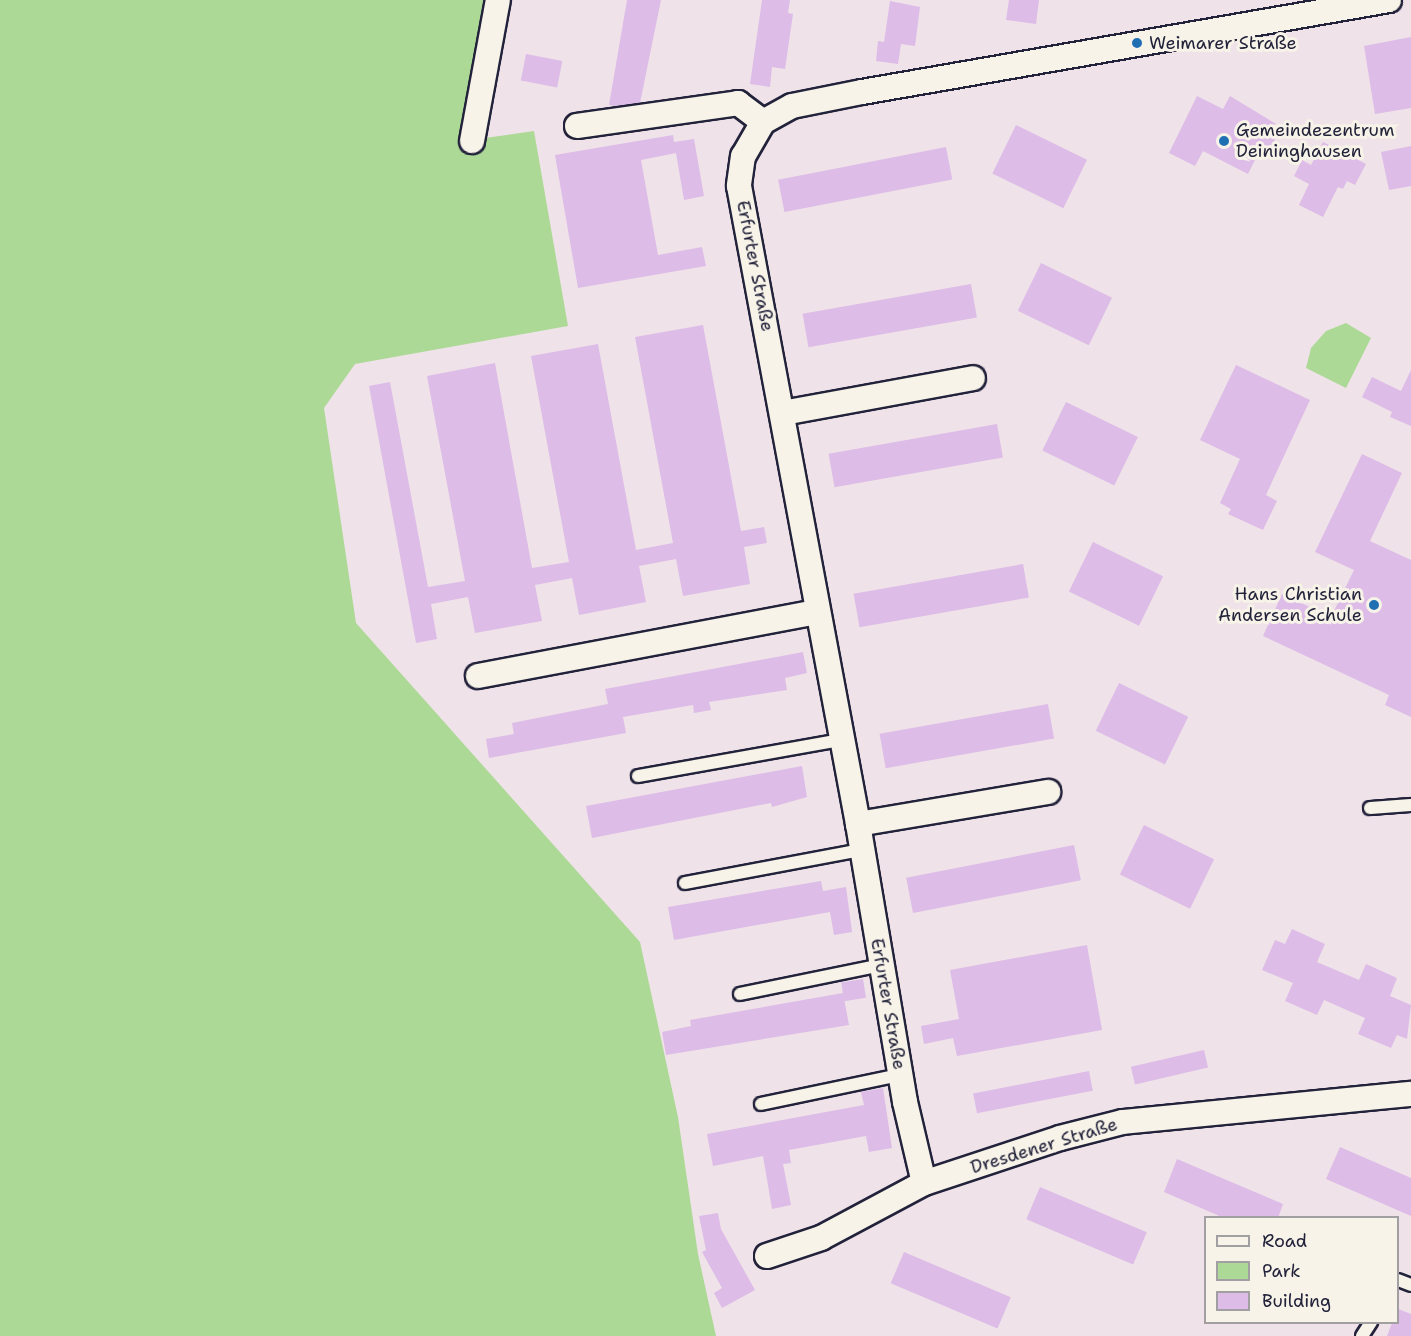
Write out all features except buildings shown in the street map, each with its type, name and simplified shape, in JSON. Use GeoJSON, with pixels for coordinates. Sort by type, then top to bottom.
{"type":"FeatureCollection","features":[{"type":"Feature","properties":{"kind":"street"},"geometry":{"type":"LineString","coordinates":[[472,141],[498,0]]}},
{"type":"Feature","properties":{"kind":"street"},"geometry":{"type":"LineString","coordinates":[[577,126],[738,103],[763,122],[792,106],[862,92],[1389,0]]}},
{"type":"Feature","properties":{"kind":"street","name":"Erfurter Straße"},"geometry":{"type":"LineString","coordinates":[[763,122],[743,156],[739,186],[783,413],[816,612],[858,824],[900,1076],[924,1183]]}},
{"type":"Feature","properties":{"kind":"street"},"geometry":{"type":"LineString","coordinates":[[783,413],[973,378]]}},
{"type":"Feature","properties":{"kind":"street"},"geometry":{"type":"LineString","coordinates":[[478,676],[816,612]]}},
{"type":"Feature","properties":{"kind":"street"},"geometry":{"type":"LineString","coordinates":[[858,824],[1048,792]]}},
{"type":"Feature","properties":{"kind":"street","name":"Dresdener Straße"},"geometry":{"type":"LineString","coordinates":[[767,1256],[821,1238],[924,1183],[1060,1138],[1123,1122],[1411,1094]]}},
{"type":"Feature","properties":{"kind":"lane"},"geometry":{"type":"LineString","coordinates":[[639,776],[841,740]]}},
{"type":"Feature","properties":{"kind":"lane"},"geometry":{"type":"LineString","coordinates":[[1370,808],[1411,805]]}},
{"type":"Feature","properties":{"kind":"lane"},"geometry":{"type":"LineString","coordinates":[[685,883],[861,850]]}},
{"type":"Feature","properties":{"kind":"lane"},"geometry":{"type":"LineString","coordinates":[[740,994],[881,964]]}},
{"type":"Feature","properties":{"kind":"lane"},"geometry":{"type":"LineString","coordinates":[[762,1104],[900,1076]]}},
{"type":"Feature","properties":{"kind":"green space"},"geometry":{"type":"Polygon","coordinates":[[[0,0],[493,0],[464,141],[534,131],[568,326],[355,364],[324,408],[356,623],[640,942],[678,1117],[698,1254],[716,1336],[0,1336],[0,0]]]}},
{"type":"Feature","properties":{"kind":"green space"},"geometry":{"type":"Polygon","coordinates":[[[1346,323],[1371,338],[1346,388],[1306,368],[1311,348],[1326,331],[1346,323]]]}},
{"type":"Feature","properties":{"kind":"place","name":"Weimarer Straße"},"geometry":{"type":"Point","coordinates":[1137,43]}},
{"type":"Feature","properties":{"kind":"place","name":"Gemeindezentrum Deininghausen"},"geometry":{"type":"Point","coordinates":[1224,141]}},
{"type":"Feature","properties":{"kind":"place","name":"Hans Christian Andersen Schule"},"geometry":{"type":"Point","coordinates":[1374,605]}}]}
